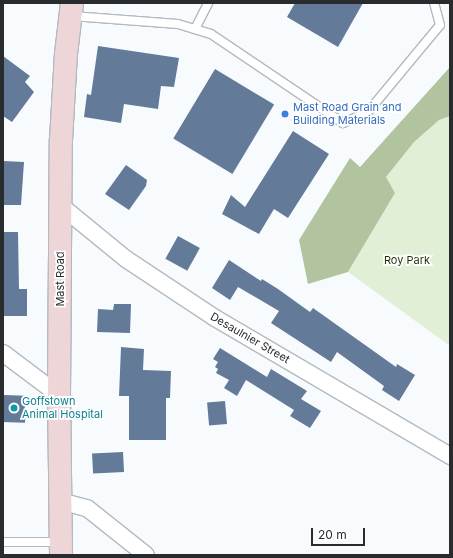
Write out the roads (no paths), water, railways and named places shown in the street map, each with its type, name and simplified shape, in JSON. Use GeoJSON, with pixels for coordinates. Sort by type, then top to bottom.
{"type":"FeatureCollection","features":[{"type":"Feature","properties":{"kind":"main road","name":"Mast Road"},"geometry":{"type":"LineString","coordinates":[[61,548],[59,394],[60,205],[62,132],[71,9]]}},
{"type":"Feature","properties":{"kind":"street","name":"Desaulnier Street"},"geometry":{"type":"LineString","coordinates":[[60,205],[126,259],[216,318],[450,456]]}},
{"type":"Feature","properties":{"kind":"street"},"geometry":{"type":"LineString","coordinates":[[3,353],[59,394]]}},
{"type":"Feature","properties":{"kind":"street"},"geometry":{"type":"LineString","coordinates":[[60,501],[87,508],[146,555]]}},
{"type":"Feature","properties":{"kind":"lane"},"geometry":{"type":"LineString","coordinates":[[195,29],[208,3]]}},
{"type":"Feature","properties":{"kind":"lane"},"geometry":{"type":"LineString","coordinates":[[71,9],[178,24],[211,34],[343,124],[367,113],[440,25],[434,3]]}},
{"type":"Feature","properties":{"kind":"lane"},"geometry":{"type":"LineString","coordinates":[[3,542],[61,548]]}},
{"type":"Feature","properties":{"kind":"place","name":"Mast Road Grain and Building Materials"},"geometry":{"type":"Point","coordinates":[285,114]}},
{"type":"Feature","properties":{"kind":"place","name":"Goffstown Animal Hospital"},"geometry":{"type":"Point","coordinates":[14,408]}},
{"type":"Feature","properties":{"kind":"park label","name":"Roy Park"},"geometry":{"type":"Point","coordinates":[407,260]}}]}
